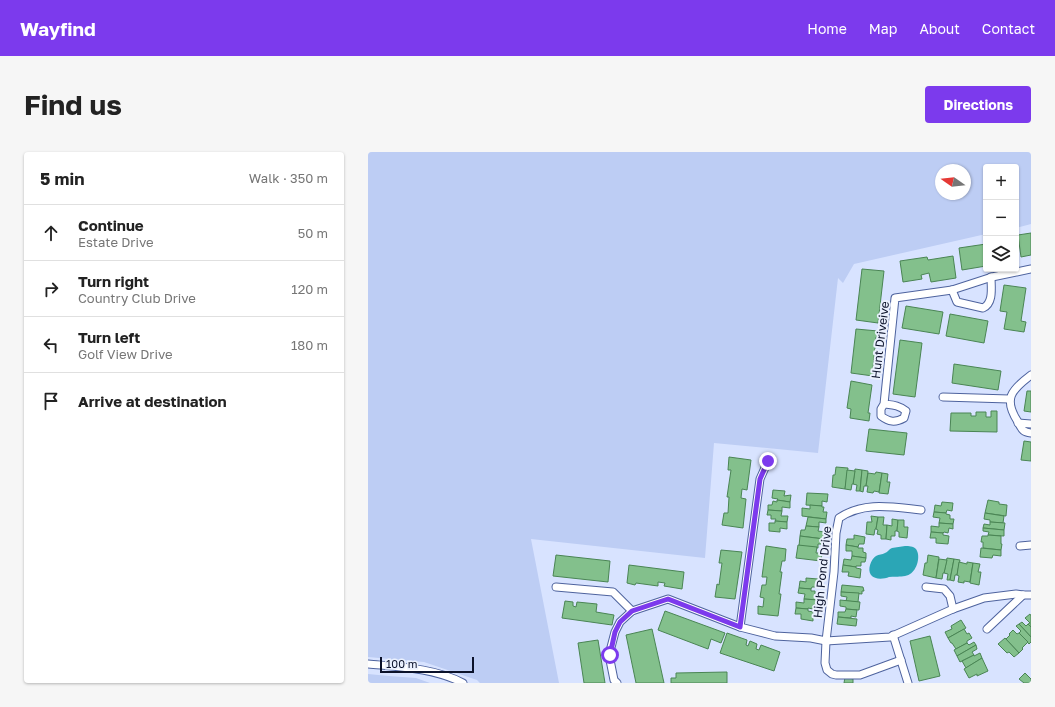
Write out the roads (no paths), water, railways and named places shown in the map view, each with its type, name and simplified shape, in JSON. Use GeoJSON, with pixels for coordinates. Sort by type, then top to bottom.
{"type":"FeatureCollection","features":[{"type":"Feature","properties":{"kind":"street","name":"Hunt Driveive"},"geometry":{"type":"LineString","coordinates":[[884,404],[895,298],[952,290],[991,277],[1031,269]]}},
{"type":"Feature","properties":{"kind":"street"},"geometry":{"type":"LineString","coordinates":[[952,290],[957,302],[983,308],[990,302],[991,277]]}},
{"type":"Feature","properties":{"kind":"street"},"geometry":{"type":"LineString","coordinates":[[1031,375],[1022,382],[1009,399],[1013,415],[1022,430],[1031,434]]}},
{"type":"Feature","properties":{"kind":"street"},"geometry":{"type":"LineString","coordinates":[[943,397],[1009,399]]}},
{"type":"Feature","properties":{"kind":"street"},"geometry":{"type":"LineString","coordinates":[[1018,423],[1031,424]]}},
{"type":"Feature","properties":{"kind":"street"},"geometry":{"type":"LineString","coordinates":[[740,627],[760,479],[768,461]]}},
{"type":"Feature","properties":{"kind":"street","name":"High Pond Drive"},"geometry":{"type":"LineString","coordinates":[[826,640],[834,572],[836,533],[839,518],[848,512],[865,507],[883,506],[921,510]]}},
{"type":"Feature","properties":{"kind":"street"},"geometry":{"type":"LineString","coordinates":[[1020,546],[1031,545]]}},
{"type":"Feature","properties":{"kind":"street"},"geometry":{"type":"LineString","coordinates":[[556,587],[613,592],[632,611]]}},
{"type":"Feature","properties":{"kind":"street"},"geometry":{"type":"LineString","coordinates":[[926,587],[944,589],[950,596],[953,609]]}},
{"type":"Feature","properties":{"kind":"street"},"geometry":{"type":"LineString","coordinates":[[617,683],[614,680],[610,655],[615,632],[620,622],[632,611],[668,599],[740,627],[775,636],[826,640],[890,636],[953,609],[984,598],[1016,594],[1031,595]]}},
{"type":"Feature","properties":{"kind":"street"},"geometry":{"type":"LineString","coordinates":[[987,629],[1023,595]]}},
{"type":"Feature","properties":{"kind":"street"},"geometry":{"type":"LineString","coordinates":[[893,635],[908,683]]}},
{"type":"Feature","properties":{"kind":"street"},"geometry":{"type":"LineString","coordinates":[[826,640],[825,663],[827,670],[832,674],[860,675],[901,660]]}},
{"type":"Feature","properties":{"kind":"street"},"geometry":{"type":"LineString","coordinates":[[368,664],[417,669],[441,674],[463,683]]}}]}
